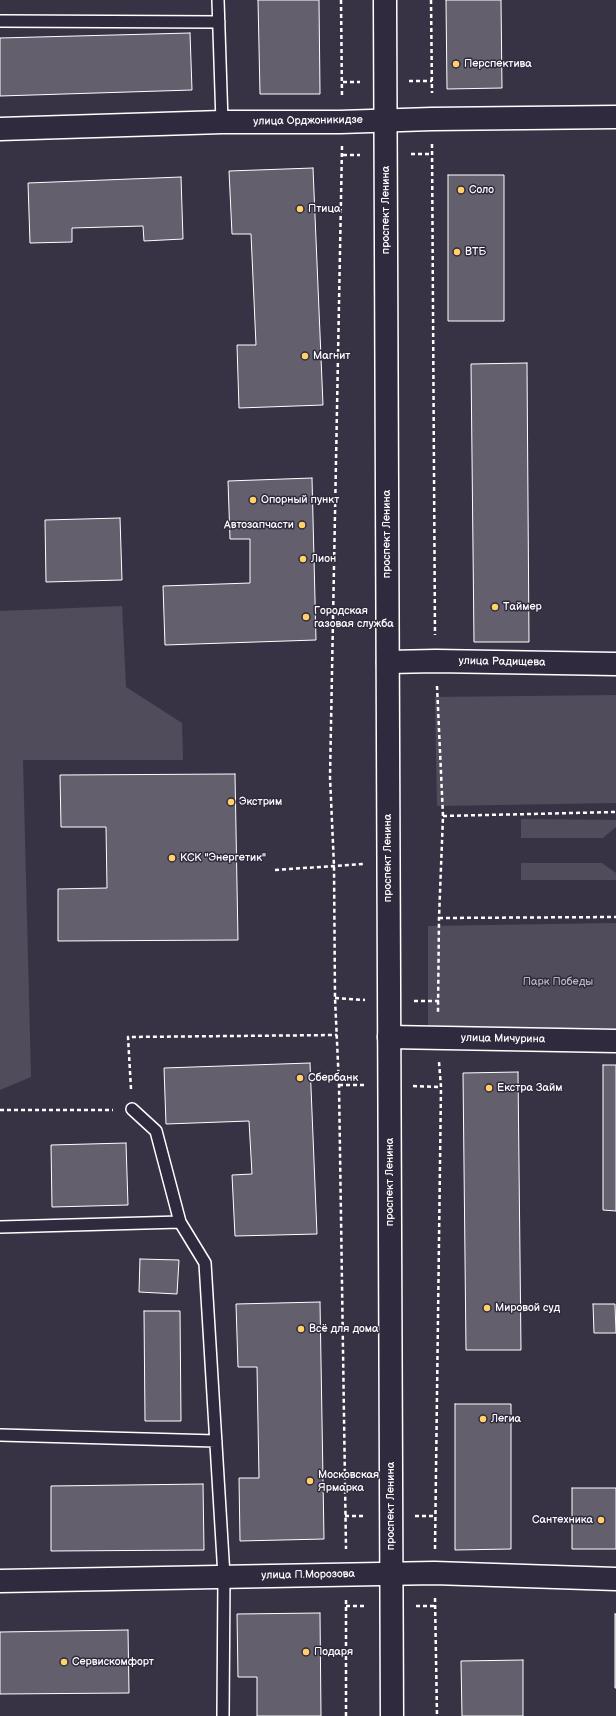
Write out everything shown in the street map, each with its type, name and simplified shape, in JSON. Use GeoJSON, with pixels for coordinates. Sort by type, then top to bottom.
{"type":"FeatureCollection","features":[{"type":"Feature","properties":{"kind":"street","name":"проспект Ленина"},"geometry":{"type":"LineString","coordinates":[[385,0],[392,1716]]}},
{"type":"Feature","properties":{"kind":"street","name":"улица Орджоникидзе"},"geometry":{"type":"LineString","coordinates":[[0,129],[222,122],[340,122],[432,118],[616,118]]}},
{"type":"Feature","properties":{"kind":"street","name":"улица Радищева"},"geometry":{"type":"LineString","coordinates":[[388,662],[436,661],[616,664]]}},
{"type":"Feature","properties":{"kind":"street","name":"улица Мичурина"},"geometry":{"type":"LineString","coordinates":[[389,1037],[616,1041]]}},
{"type":"Feature","properties":{"kind":"street","name":"улица П.Морозова"},"geometry":{"type":"LineString","coordinates":[[0,1581],[434,1573],[616,1579]]}},
{"type":"Feature","properties":{"kind":"lane"},"geometry":{"type":"LineString","coordinates":[[218,0],[222,122]]}},
{"type":"Feature","properties":{"kind":"lane"},"geometry":{"type":"LineString","coordinates":[[0,21],[219,22]]}},
{"type":"Feature","properties":{"kind":"lane"},"geometry":{"type":"LineString","coordinates":[[132,1109],[156,1131],[180,1222],[205,1263],[224,1576],[223,1716]]}},
{"type":"Feature","properties":{"kind":"lane"},"geometry":{"type":"LineString","coordinates":[[0,1227],[180,1222]]}},
{"type":"Feature","properties":{"kind":"lane"},"geometry":{"type":"LineString","coordinates":[[0,1435],[216,1441]]}},
{"type":"Feature","properties":{"kind":"path"},"geometry":{"type":"LineString","coordinates":[[341,0],[343,82],[340,122],[343,155],[330,777],[334,866],[339,1085],[347,1575],[346,1716]]}},
{"type":"Feature","properties":{"kind":"path"},"geometry":{"type":"LineString","coordinates":[[431,0],[436,661],[443,816],[439,918],[438,1038],[440,1087],[434,1573],[437,1716]]}},
{"type":"Feature","properties":{"kind":"path"},"geometry":{"type":"LineString","coordinates":[[443,816],[616,812]]}},
{"type":"Feature","properties":{"kind":"path"},"geometry":{"type":"LineString","coordinates":[[276,870],[388,862]]}},
{"type":"Feature","properties":{"kind":"path"},"geometry":{"type":"LineString","coordinates":[[439,918],[616,917]]}},
{"type":"Feature","properties":{"kind":"path"},"geometry":{"type":"LineString","coordinates":[[0,1110],[132,1109],[128,1037],[337,1035]]}},
{"type":"Feature","properties":{"kind":"green space"},"geometry":{"type":"Polygon","coordinates":[[[122,606],[126,687],[182,723],[183,760],[23,760],[31,1077],[0,1090],[0,611],[122,606]]]}},
{"type":"Feature","properties":{"kind":"green space"},"geometry":{"type":"Polygon","coordinates":[[[616,695],[616,803],[437,806],[435,697],[616,695]]]}},
{"type":"Feature","properties":{"kind":"green space"},"geometry":{"type":"Polygon","coordinates":[[[521,819],[616,820],[616,827],[603,838],[521,838],[521,819]]]}},
{"type":"Feature","properties":{"kind":"green space"},"geometry":{"type":"Polygon","coordinates":[[[521,863],[602,863],[616,873],[616,880],[521,880],[521,863]]]}},
{"type":"Feature","properties":{"kind":"green space","name":"Парк Победы"},"geometry":{"type":"Polygon","coordinates":[[[616,923],[616,1040],[428,1039],[428,926],[616,923]]]}},
{"type":"Feature","properties":{"kind":"building"},"geometry":{"type":"Polygon","coordinates":[[[258,0],[319,0],[320,94],[260,94],[258,0]]]}},
{"type":"Feature","properties":{"kind":"building"},"geometry":{"type":"Polygon","coordinates":[[[446,0],[501,0],[502,88],[447,89],[446,0]]]}},
{"type":"Feature","properties":{"kind":"building"},"geometry":{"type":"Polygon","coordinates":[[[190,33],[192,90],[0,96],[0,38],[190,33]]]}},
{"type":"Feature","properties":{"kind":"building"},"geometry":{"type":"Polygon","coordinates":[[[313,168],[323,405],[239,408],[237,345],[256,345],[251,234],[232,234],[229,171],[313,168]]]}},
{"type":"Feature","properties":{"kind":"building"},"geometry":{"type":"Polygon","coordinates":[[[448,175],[504,175],[504,321],[448,321],[448,175]]]}},
{"type":"Feature","properties":{"kind":"building"},"geometry":{"type":"Polygon","coordinates":[[[181,177],[183,239],[144,241],[143,226],[72,228],[72,242],[30,243],[28,183],[181,177]]]}},
{"type":"Feature","properties":{"kind":"building"},"geometry":{"type":"Polygon","coordinates":[[[527,363],[529,642],[474,642],[471,364],[527,363]]]}},
{"type":"Feature","properties":{"kind":"building"},"geometry":{"type":"Polygon","coordinates":[[[312,478],[316,640],[165,645],[163,586],[250,583],[250,539],[230,539],[228,481],[312,478]]]}},
{"type":"Feature","properties":{"kind":"building"},"geometry":{"type":"Polygon","coordinates":[[[120,518],[122,580],[46,582],[45,520],[120,518]]]}},
{"type":"Feature","properties":{"kind":"building","name":"КСК \"Энергетик\""},"geometry":{"type":"Polygon","coordinates":[[[235,774],[238,940],[58,941],[58,889],[107,888],[106,827],[61,827],[60,775],[235,774]]]}},
{"type":"Feature","properties":{"kind":"building"},"geometry":{"type":"Polygon","coordinates":[[[310,1063],[317,1234],[235,1236],[232,1175],[252,1174],[249,1121],[166,1124],[164,1068],[310,1063]]]}},
{"type":"Feature","properties":{"kind":"building"},"geometry":{"type":"Polygon","coordinates":[[[603,1065],[616,1065],[616,1211],[603,1210],[603,1065]]]}},
{"type":"Feature","properties":{"kind":"building"},"geometry":{"type":"Polygon","coordinates":[[[518,1072],[521,1350],[466,1350],[463,1073],[518,1072]]]}},
{"type":"Feature","properties":{"kind":"building"},"geometry":{"type":"Polygon","coordinates":[[[126,1143],[128,1205],[52,1207],[51,1145],[126,1143]]]}},
{"type":"Feature","properties":{"kind":"building"},"geometry":{"type":"Polygon","coordinates":[[[140,1259],[179,1260],[177,1294],[139,1292],[140,1259]]]}},
{"type":"Feature","properties":{"kind":"building"},"geometry":{"type":"Polygon","coordinates":[[[320,1302],[324,1539],[240,1541],[239,1478],[259,1478],[257,1367],[238,1367],[236,1304],[320,1302]]]}},
{"type":"Feature","properties":{"kind":"building"},"geometry":{"type":"Polygon","coordinates":[[[593,1304],[615,1304],[616,1333],[594,1333],[593,1304]]]}},
{"type":"Feature","properties":{"kind":"building"},"geometry":{"type":"Polygon","coordinates":[[[144,1311],[180,1311],[181,1421],[145,1421],[144,1311]]]}},
{"type":"Feature","properties":{"kind":"building"},"geometry":{"type":"Polygon","coordinates":[[[455,1404],[511,1404],[511,1549],[455,1550],[455,1404]]]}},
{"type":"Feature","properties":{"kind":"building"},"geometry":{"type":"Polygon","coordinates":[[[203,1484],[204,1550],[51,1551],[51,1486],[203,1484]]]}},
{"type":"Feature","properties":{"kind":"building"},"geometry":{"type":"Polygon","coordinates":[[[572,1488],[616,1488],[616,1549],[572,1549],[572,1488]]]}},
{"type":"Feature","properties":{"kind":"building"},"geometry":{"type":"Polygon","coordinates":[[[320,1613],[321,1716],[257,1716],[257,1677],[238,1677],[237,1614],[320,1613]]]}},
{"type":"Feature","properties":{"kind":"building"},"geometry":{"type":"Polygon","coordinates":[[[616,1614],[616,1688],[615,1688],[616,1614]]]}},
{"type":"Feature","properties":{"kind":"building","name":"Сервискомфорт"},"geometry":{"type":"Polygon","coordinates":[[[128,1630],[129,1693],[0,1694],[0,1632],[128,1630]]]}},
{"type":"Feature","properties":{"kind":"building"},"geometry":{"type":"Polygon","coordinates":[[[523,1660],[523,1716],[462,1716],[461,1661],[523,1660]]]}},
{"type":"Feature","properties":{"kind":"place","name":"Перспектива"},"geometry":{"type":"Point","coordinates":[456,64]}},
{"type":"Feature","properties":{"kind":"place","name":"Соло"},"geometry":{"type":"Point","coordinates":[461,190]}},
{"type":"Feature","properties":{"kind":"place","name":"Птица"},"geometry":{"type":"Point","coordinates":[300,209]}},
{"type":"Feature","properties":{"kind":"place","name":"ВТБ"},"geometry":{"type":"Point","coordinates":[457,252]}},
{"type":"Feature","properties":{"kind":"place","name":"Магнит"},"geometry":{"type":"Point","coordinates":[305,356]}},
{"type":"Feature","properties":{"kind":"place","name":"Опорный пункт"},"geometry":{"type":"Point","coordinates":[253,500]}},
{"type":"Feature","properties":{"kind":"place","name":"Автозапчасти"},"geometry":{"type":"Point","coordinates":[302,525]}},
{"type":"Feature","properties":{"kind":"place","name":"Лион"},"geometry":{"type":"Point","coordinates":[303,559]}},
{"type":"Feature","properties":{"kind":"place","name":"Таймер"},"geometry":{"type":"Point","coordinates":[495,607]}},
{"type":"Feature","properties":{"kind":"place","name":"Городская газовая служба"},"geometry":{"type":"Point","coordinates":[306,617]}},
{"type":"Feature","properties":{"kind":"place","name":"Экстрим"},"geometry":{"type":"Point","coordinates":[231,802]}},
{"type":"Feature","properties":{"kind":"place","name":"КСК \"Энергетик\""},"geometry":{"type":"Point","coordinates":[172,858]}},
{"type":"Feature","properties":{"kind":"place","name":"Сбербанк"},"geometry":{"type":"Point","coordinates":[300,1078]}},
{"type":"Feature","properties":{"kind":"place","name":"Екстра Займ"},"geometry":{"type":"Point","coordinates":[489,1088]}},
{"type":"Feature","properties":{"kind":"place","name":"Мировой суд"},"geometry":{"type":"Point","coordinates":[487,1308]}},
{"type":"Feature","properties":{"kind":"place","name":"Всё для дома"},"geometry":{"type":"Point","coordinates":[301,1329]}},
{"type":"Feature","properties":{"kind":"place","name":"Легиа"},"geometry":{"type":"Point","coordinates":[483,1419]}},
{"type":"Feature","properties":{"kind":"place","name":"Московская Ярмарка"},"geometry":{"type":"Point","coordinates":[310,1481]}},
{"type":"Feature","properties":{"kind":"place","name":"Сантехника"},"geometry":{"type":"Point","coordinates":[601,1520]}},
{"type":"Feature","properties":{"kind":"place","name":"Подаря"},"geometry":{"type":"Point","coordinates":[306,1652]}},
{"type":"Feature","properties":{"kind":"place","name":"Сервискомфорт"},"geometry":{"type":"Point","coordinates":[64,1662]}}]}
